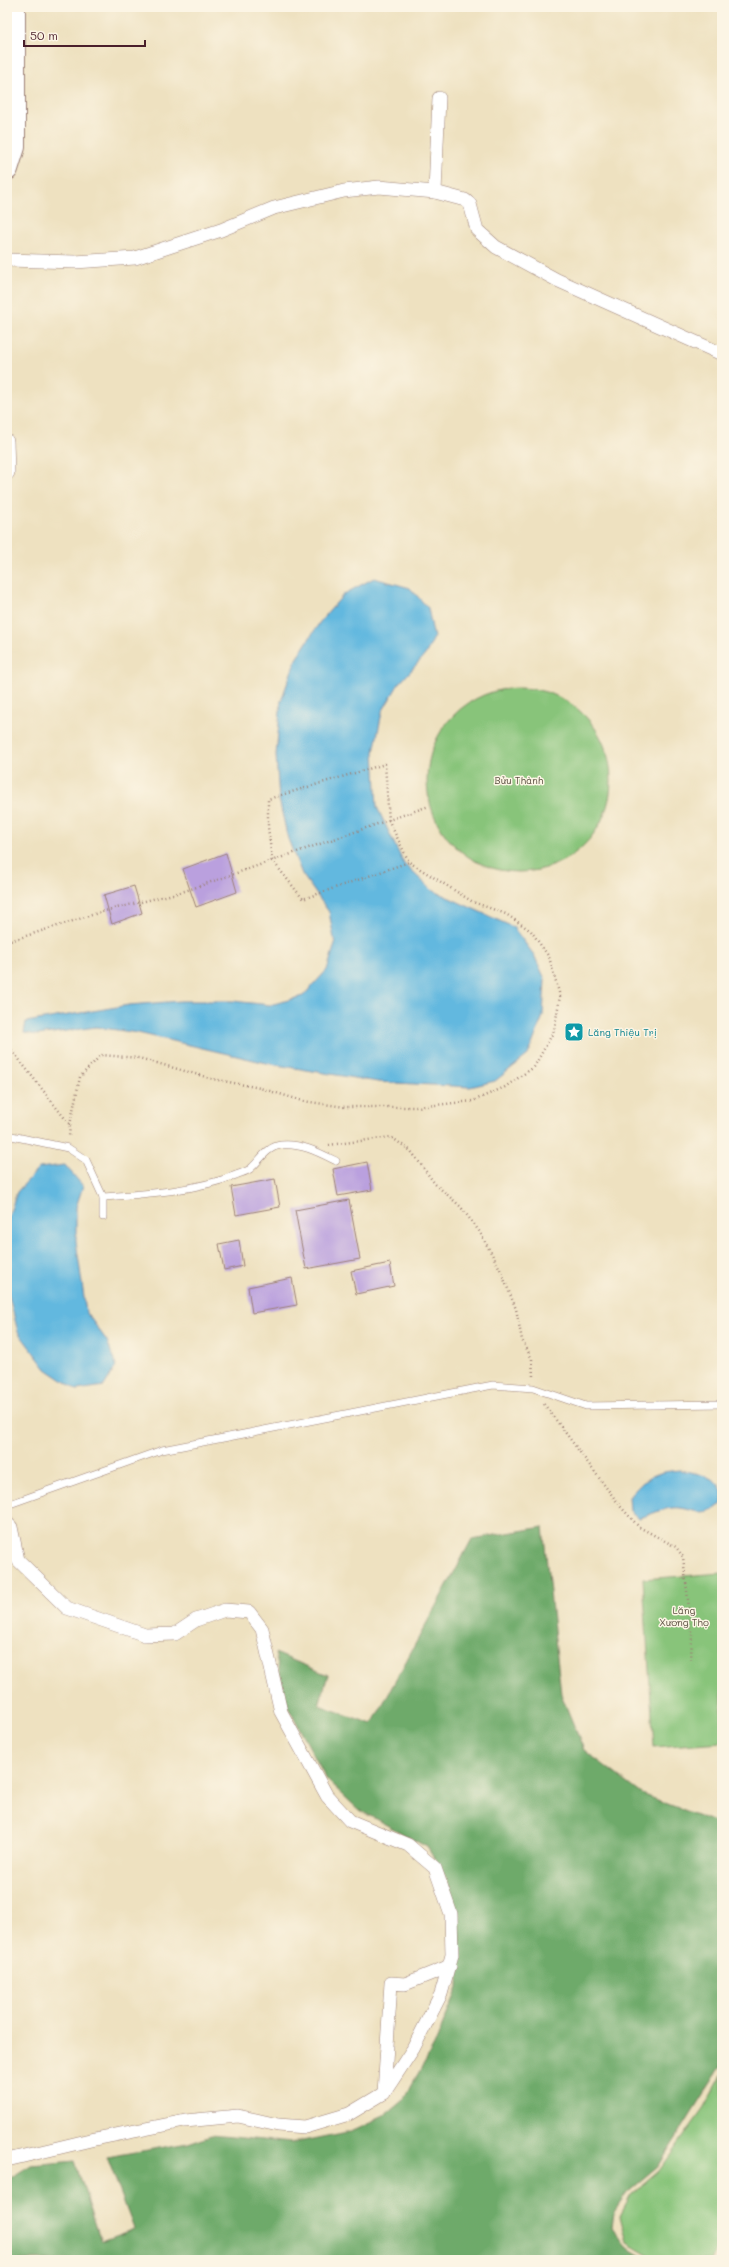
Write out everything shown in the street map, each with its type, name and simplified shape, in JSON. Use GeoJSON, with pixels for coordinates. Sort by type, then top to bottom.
{"type":"FeatureCollection","features":[{"type":"Feature","properties":{"kind":"highway"},"geometry":{"type":"LineString","coordinates":[[7,169],[14,147],[14,7]]}},
{"type":"Feature","properties":{"kind":"street"},"geometry":{"type":"LineString","coordinates":[[435,192],[439,98]]}},
{"type":"Feature","properties":{"kind":"street"},"geometry":{"type":"LineString","coordinates":[[7,260],[75,262],[135,258],[221,230],[274,208],[344,191],[379,187],[435,192],[465,200],[470,204],[474,210],[477,230],[496,247],[557,280],[722,354]]}},
{"type":"Feature","properties":{"kind":"street"},"geometry":{"type":"LineString","coordinates":[[7,441],[8,473]]}},
{"type":"Feature","properties":{"kind":"street"},"geometry":{"type":"LineString","coordinates":[[7,1523],[11,1527],[18,1560],[67,1608],[145,1636],[176,1634],[196,1620],[225,1610],[249,1612],[262,1629],[281,1712],[327,1796],[350,1820],[408,1845],[436,1868],[451,1914],[450,1966],[441,1994],[413,2049],[384,2093],[349,2114],[305,2127],[278,2125],[238,2116],[185,2121],[95,2138],[7,2160]]}},
{"type":"Feature","properties":{"kind":"street"},"geometry":{"type":"LineString","coordinates":[[384,2093],[391,1983],[405,1984],[450,1966]]}},
{"type":"Feature","properties":{"kind":"lane"},"geometry":{"type":"LineString","coordinates":[[7,1135],[68,1148],[86,1160],[103,1197],[103,1217]]}},
{"type":"Feature","properties":{"kind":"lane"},"geometry":{"type":"LineString","coordinates":[[103,1197],[167,1192],[233,1176],[249,1170],[266,1152],[279,1145],[297,1145],[313,1149],[336,1160]]}},
{"type":"Feature","properties":{"kind":"lane"},"geometry":{"type":"LineString","coordinates":[[7,1505],[162,1450],[493,1385],[533,1388],[586,1406],[722,1404]]}},
{"type":"Feature","properties":{"kind":"path"},"geometry":{"type":"LineString","coordinates":[[68,1148],[70,1125],[80,1076],[101,1055],[139,1058],[212,1079],[260,1088],[303,1101],[345,1107],[416,1107],[473,1101],[505,1087],[534,1067],[554,1031],[560,996],[549,957],[531,931],[506,914],[473,902],[409,862],[389,821],[385,764],[268,799],[268,827],[272,860],[303,899],[312,898],[409,862]]}},
{"type":"Feature","properties":{"kind":"path"},"geometry":{"type":"LineString","coordinates":[[7,942],[101,912],[185,892],[272,860],[429,806]]}},
{"type":"Feature","properties":{"kind":"path"},"geometry":{"type":"LineString","coordinates":[[7,1044],[70,1125]]}},
{"type":"Feature","properties":{"kind":"path"},"geometry":{"type":"LineString","coordinates":[[313,1149],[337,1143],[391,1137],[411,1151],[435,1184],[460,1206],[474,1225],[500,1269],[516,1309],[522,1340],[532,1360],[533,1388],[620,1506],[639,1527],[676,1547],[683,1558],[689,1608],[689,1623],[692,1635],[692,1660]]}},
{"type":"Feature","properties":{"kind":"green space","name":"Bửu Thành"},"geometry":{"type":"Polygon","coordinates":[[[528,688],[537,689],[563,699],[578,709],[590,721],[600,736],[607,753],[610,762],[610,798],[600,824],[590,839],[578,851],[563,861],[537,871],[510,872],[501,871],[475,861],[460,851],[448,839],[438,824],[428,798],[427,771],[428,762],[438,736],[448,721],[460,709],[475,699],[501,689],[528,688]]]}},
{"type":"Feature","properties":{"kind":"green space"},"geometry":{"type":"Polygon","coordinates":[[[543,1527],[561,1694],[584,1750],[642,1794],[722,1825],[722,2065],[658,2167],[627,2193],[614,2212],[612,2228],[626,2247],[648,2260],[7,2260],[7,2180],[31,2165],[75,2161],[101,2241],[134,2229],[107,2157],[188,2143],[212,2135],[293,2143],[351,2131],[384,2116],[403,2100],[434,2046],[458,1988],[459,1937],[448,1881],[427,1847],[359,1810],[327,1780],[288,1707],[275,1653],[328,1675],[319,1705],[372,1724],[472,1539],[543,1527]]]}},
{"type":"Feature","properties":{"kind":"green space","name":"Lăng Xương Thọ"},"geometry":{"type":"Polygon","coordinates":[[[722,1573],[722,1742],[654,1747],[643,1579],[722,1573]]]}},
{"type":"Feature","properties":{"kind":"green space"},"geometry":{"type":"Polygon","coordinates":[[[722,2074],[722,2246],[717,2246],[711,2260],[656,2260],[627,2243],[620,2216],[631,2195],[659,2171],[704,2108],[722,2074]]]}},
{"type":"Feature","properties":{"kind":"water"},"geometry":{"type":"Polygon","coordinates":[[[374,578],[410,588],[428,608],[434,638],[425,655],[398,685],[382,712],[374,752],[377,807],[404,864],[432,890],[513,927],[534,955],[545,979],[543,1016],[528,1055],[495,1081],[470,1087],[378,1082],[271,1064],[138,1033],[96,1027],[38,1035],[24,1033],[26,1022],[129,1005],[181,1001],[233,1001],[270,1005],[303,996],[327,970],[335,944],[329,912],[302,874],[288,839],[279,799],[276,755],[281,701],[296,659],[320,622],[344,594],[374,578]]]}},
{"type":"Feature","properties":{"kind":"water"},"geometry":{"type":"Polygon","coordinates":[[[65,1165],[83,1186],[76,1207],[76,1241],[86,1312],[107,1341],[116,1366],[104,1386],[77,1390],[46,1369],[18,1332],[7,1288],[7,1221],[17,1192],[39,1168],[65,1165]]]}},
{"type":"Feature","properties":{"kind":"water"},"geometry":{"type":"Polygon","coordinates":[[[680,1470],[698,1474],[715,1481],[722,1491],[722,1504],[706,1512],[675,1508],[662,1510],[639,1518],[630,1511],[629,1497],[646,1480],[663,1472],[680,1470]]]}},
{"type":"Feature","properties":{"kind":"building"},"geometry":{"type":"Polygon","coordinates":[[[226,853],[237,892],[196,907],[183,869],[226,853]]]}},
{"type":"Feature","properties":{"kind":"building"},"geometry":{"type":"Polygon","coordinates":[[[134,886],[142,913],[112,924],[104,895],[134,886]]]}},
{"type":"Feature","properties":{"kind":"building"},"geometry":{"type":"Polygon","coordinates":[[[367,1162],[372,1190],[338,1196],[333,1169],[367,1162]]]}},
{"type":"Feature","properties":{"kind":"building"},"geometry":{"type":"Polygon","coordinates":[[[275,1179],[280,1207],[236,1215],[231,1187],[275,1179]]]}},
{"type":"Feature","properties":{"kind":"building"},"geometry":{"type":"Polygon","coordinates":[[[349,1200],[360,1259],[306,1269],[295,1210],[349,1200]]]}},
{"type":"Feature","properties":{"kind":"building"},"geometry":{"type":"Polygon","coordinates":[[[239,1240],[243,1266],[224,1270],[219,1244],[239,1240]]]}},
{"type":"Feature","properties":{"kind":"building"},"geometry":{"type":"Polygon","coordinates":[[[390,1263],[394,1286],[356,1294],[351,1271],[390,1263]]]}},
{"type":"Feature","properties":{"kind":"building"},"geometry":{"type":"Polygon","coordinates":[[[292,1278],[297,1305],[252,1313],[248,1287],[292,1278]]]}},
{"type":"Feature","properties":{"kind":"place","name":"Lăng Thiệu Trị"},"geometry":{"type":"Point","coordinates":[574,1032]}}]}
